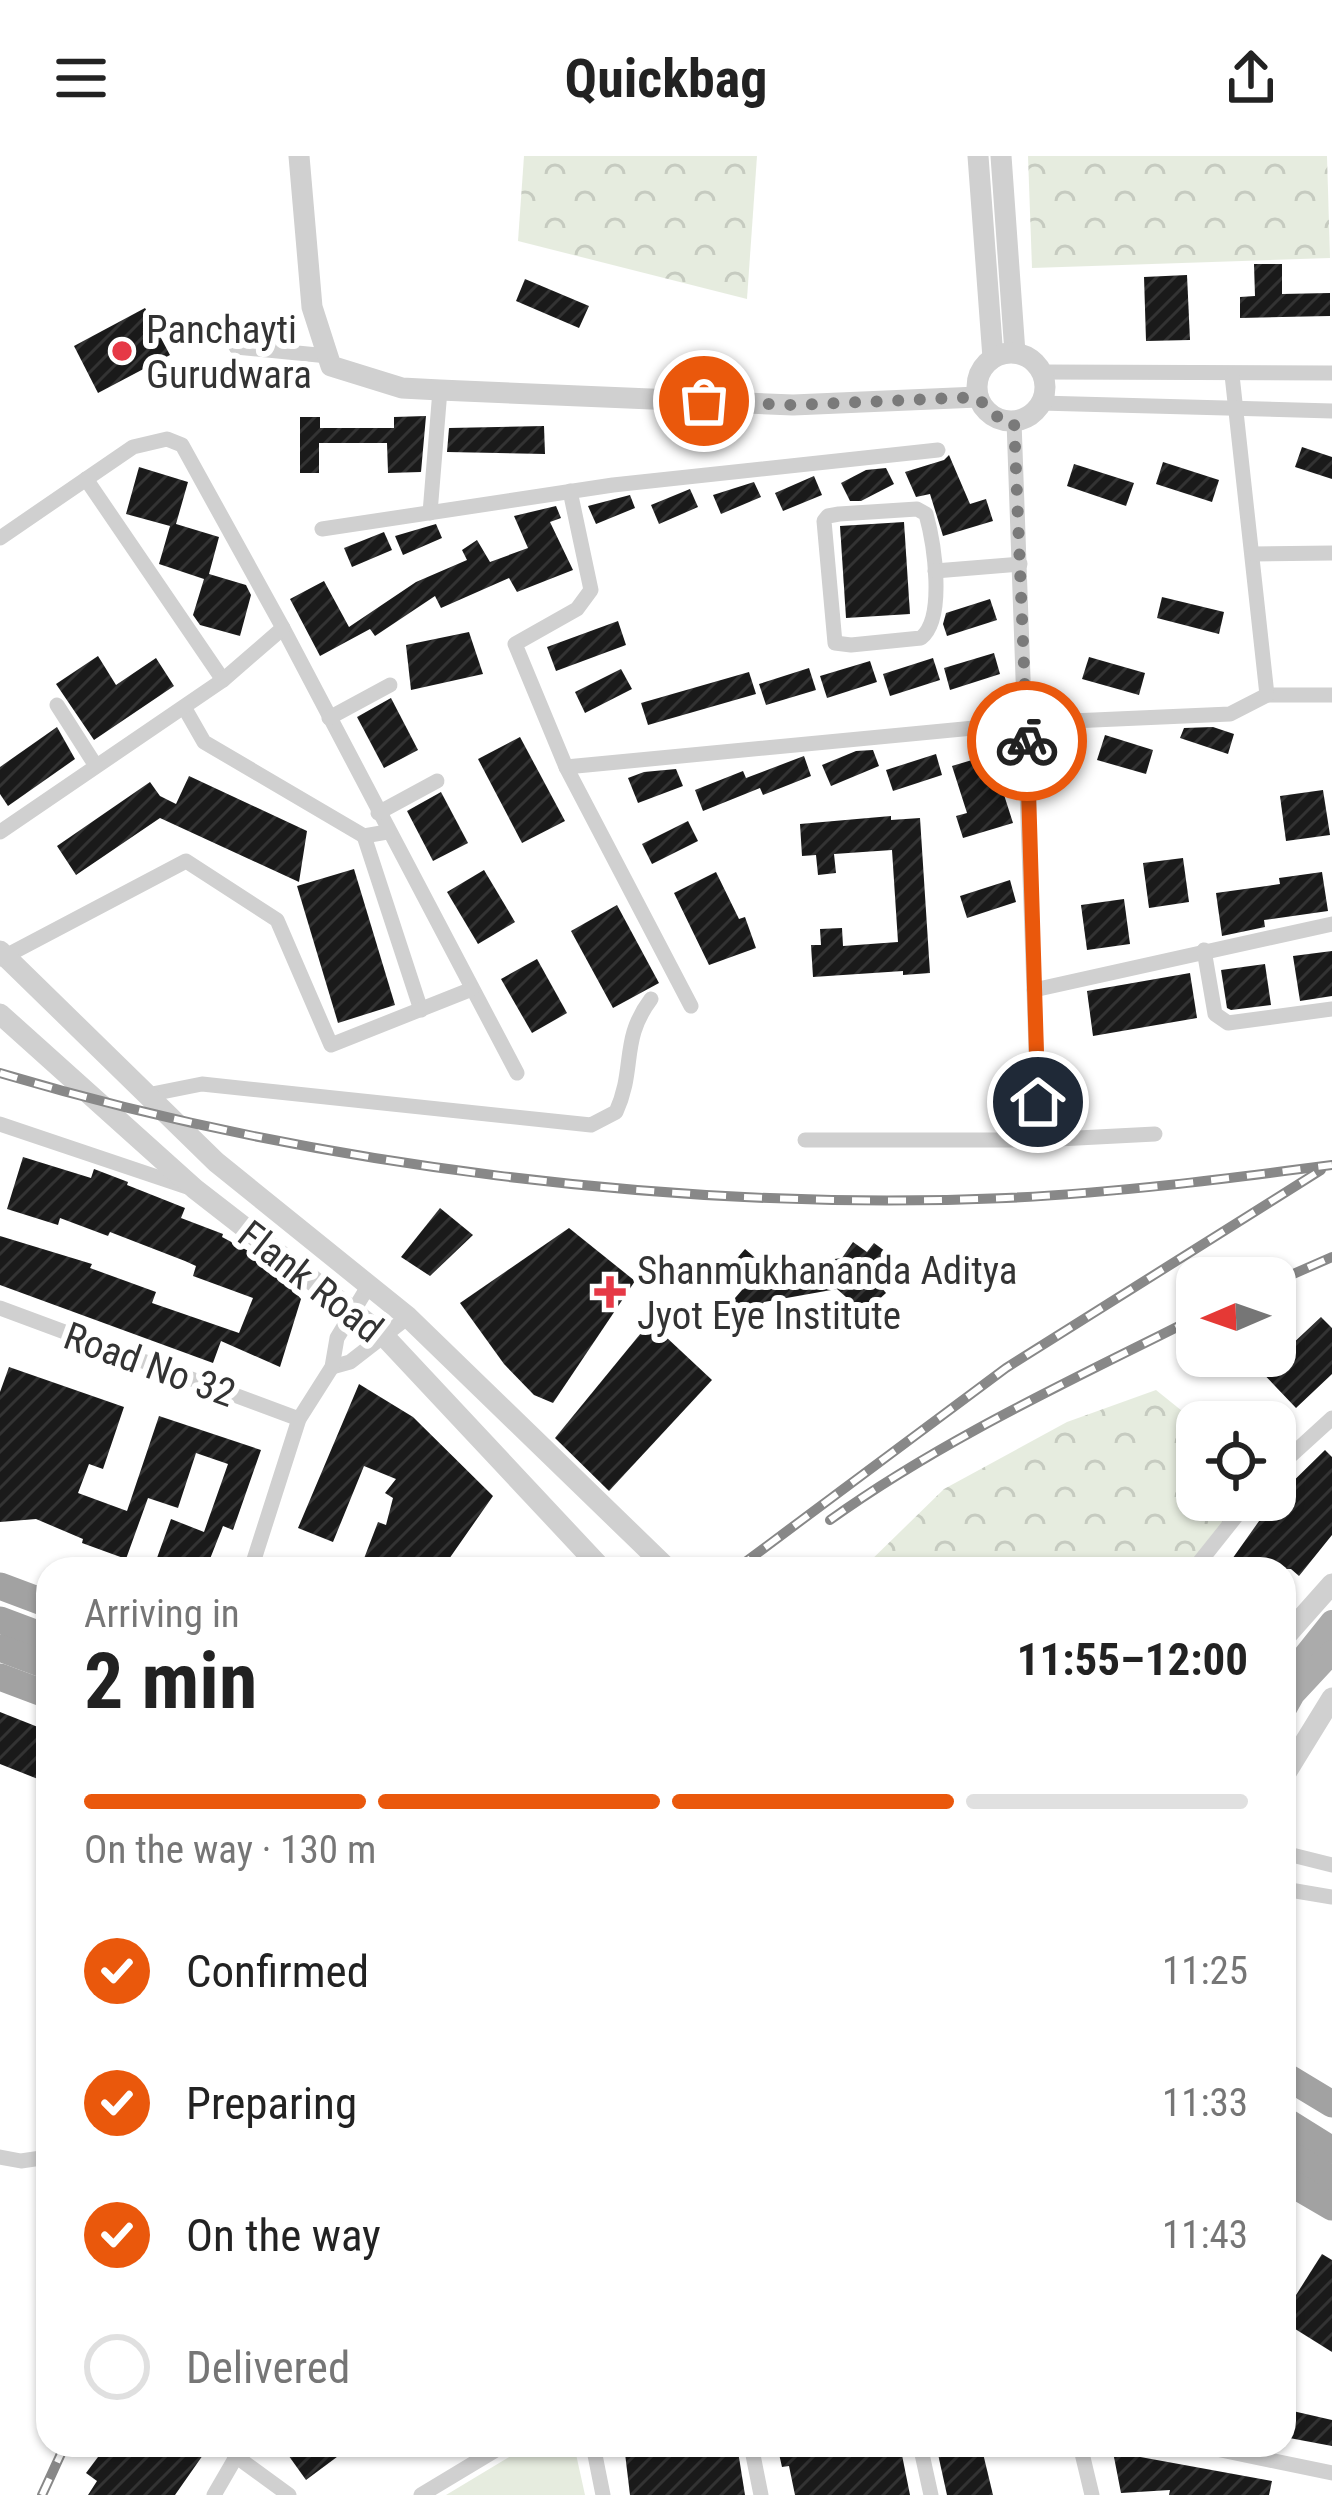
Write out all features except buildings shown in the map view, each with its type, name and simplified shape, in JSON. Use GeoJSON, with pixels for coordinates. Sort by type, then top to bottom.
{"type":"FeatureCollection","features":[{"type":"Feature","properties":{"kind":"highway"},"geometry":{"type":"LineString","coordinates":[[0,1586],[36,1600]]}},
{"type":"Feature","properties":{"kind":"highway"},"geometry":{"type":"LineString","coordinates":[[0,1621],[36,1634]]}},
{"type":"Feature","properties":{"kind":"highway"},"geometry":{"type":"LineString","coordinates":[[0,1648],[36,1662]]}},
{"type":"Feature","properties":{"kind":"highway"},"geometry":{"type":"LineString","coordinates":[[0,1678],[36,1691]]}},
{"type":"Feature","properties":{"kind":"highway"},"geometry":{"type":"LineString","coordinates":[[1296,2082],[1332,2104]]}},
{"type":"Feature","properties":{"kind":"highway"},"geometry":{"type":"LineString","coordinates":[[1296,2128],[1332,2150]]}},
{"type":"Feature","properties":{"kind":"highway"},"geometry":{"type":"LineString","coordinates":[[1296,2158],[1332,2180]]}},
{"type":"Feature","properties":{"kind":"highway"},"geometry":{"type":"LineString","coordinates":[[1296,2186],[1332,2207]]}},
{"type":"Feature","properties":{"kind":"main road"},"geometry":{"type":"LineString","coordinates":[[1296,1667],[1332,1622]]}},
{"type":"Feature","properties":{"kind":"main road"},"geometry":{"type":"LineString","coordinates":[[1296,1691],[1332,1652]]}},
{"type":"Feature","properties":{"kind":"street"},"geometry":{"type":"LineString","coordinates":[[299,156],[312,307],[331,366],[402,388],[440,390],[793,405],[978,397]]}},
{"type":"Feature","properties":{"kind":"street"},"geometry":{"type":"LineString","coordinates":[[978,156],[1004,356]]}},
{"type":"Feature","properties":{"kind":"street"},"geometry":{"type":"LineString","coordinates":[[1000,156],[1004,356]]}},
{"type":"Feature","properties":{"kind":"street"},"geometry":{"type":"LineString","coordinates":[[236,347],[328,356]]}},
{"type":"Feature","properties":{"kind":"street"},"geometry":{"type":"LineString","coordinates":[[1004,356],[1034,363],[1041,372],[1044,393],[1040,403],[1014,421],[992,415],[978,397],[979,375],[1004,356]]}},
{"type":"Feature","properties":{"kind":"street"},"geometry":{"type":"LineString","coordinates":[[1041,372],[1332,374]]}},
{"type":"Feature","properties":{"kind":"street"},"geometry":{"type":"LineString","coordinates":[[1232,375],[1267,695]]}},
{"type":"Feature","properties":{"kind":"street"},"geometry":{"type":"LineString","coordinates":[[430,513],[440,390]]}},
{"type":"Feature","properties":{"kind":"street"},"geometry":{"type":"LineString","coordinates":[[1040,403],[1332,411]]}},
{"type":"Feature","properties":{"kind":"street"},"geometry":{"type":"LineString","coordinates":[[1014,421],[1039,1140]]}},
{"type":"Feature","properties":{"kind":"street"},"geometry":{"type":"LineString","coordinates":[[0,538],[133,446],[167,439],[182,445],[517,1072]]}},
{"type":"Feature","properties":{"kind":"street"},"geometry":{"type":"LineString","coordinates":[[322,529],[570,491],[938,450]]}},
{"type":"Feature","properties":{"kind":"street"},"geometry":{"type":"LineString","coordinates":[[86,479],[223,680]]}},
{"type":"Feature","properties":{"kind":"street"},"geometry":{"type":"LineString","coordinates":[[570,491],[591,590],[577,609],[515,644],[566,766],[691,1006]]}},
{"type":"Feature","properties":{"kind":"street"},"geometry":{"type":"LineString","coordinates":[[923,511],[935,571],[934,615],[928,634],[835,643],[824,530],[827,516],[923,511]]}},
{"type":"Feature","properties":{"kind":"street"},"geometry":{"type":"LineString","coordinates":[[1253,554],[1332,553]]}},
{"type":"Feature","properties":{"kind":"street"},"geometry":{"type":"LineString","coordinates":[[935,571],[1020,564]]}},
{"type":"Feature","properties":{"kind":"street"},"geometry":{"type":"LineString","coordinates":[[0,832],[223,680],[283,628]]}},
{"type":"Feature","properties":{"kind":"street"},"geometry":{"type":"LineString","coordinates":[[329,718],[391,685]]}},
{"type":"Feature","properties":{"kind":"street"},"geometry":{"type":"LineString","coordinates":[[566,766],[1026,723],[1230,714],[1267,695],[1332,694]]}},
{"type":"Feature","properties":{"kind":"street"},"geometry":{"type":"LineString","coordinates":[[57,705],[96,766]]}},
{"type":"Feature","properties":{"kind":"street"},"geometry":{"type":"LineString","coordinates":[[184,707],[204,742],[364,836],[387,832]]}},
{"type":"Feature","properties":{"kind":"street"},"geometry":{"type":"LineString","coordinates":[[377,813],[437,781]]}},
{"type":"Feature","properties":{"kind":"street"},"geometry":{"type":"LineString","coordinates":[[364,836],[421,1010]]}},
{"type":"Feature","properties":{"kind":"street"},"geometry":{"type":"LineString","coordinates":[[472,989],[331,1045],[277,920],[186,861],[2,955],[216,1162],[408,1317],[656,1557]]}},
{"type":"Feature","properties":{"kind":"street"},"geometry":{"type":"LineString","coordinates":[[1034,989],[1332,924]]}},
{"type":"Feature","properties":{"kind":"street"},"geometry":{"type":"LineString","coordinates":[[1204,950],[1215,1014],[1228,1023],[1332,1009]]}},
{"type":"Feature","properties":{"kind":"street"},"geometry":{"type":"LineString","coordinates":[[147,1095],[202,1084],[591,1124],[616,1112],[630,1072],[628,1044],[636,1018],[651,999]]}},
{"type":"Feature","properties":{"kind":"street","name":"Flank Road"},"geometry":{"type":"LineString","coordinates":[[0,1014],[195,1190],[383,1335],[591,1557]]}},
{"type":"Feature","properties":{"kind":"street"},"geometry":{"type":"LineString","coordinates":[[0,1124],[195,1190]]}},
{"type":"Feature","properties":{"kind":"street"},"geometry":{"type":"LineString","coordinates":[[806,1140],[1039,1140],[1155,1134]]}},
{"type":"Feature","properties":{"kind":"street"},"geometry":{"type":"LineString","coordinates":[[255,1557],[299,1419],[332,1367],[337,1338],[369,1286]]}},
{"type":"Feature","properties":{"kind":"street","name":"Road No 32"},"geometry":{"type":"LineString","coordinates":[[0,1308],[299,1419]]}},
{"type":"Feature","properties":{"kind":"street"},"geometry":{"type":"LineString","coordinates":[[332,1367],[350,1362],[408,1317]]}},
{"type":"Feature","properties":{"kind":"street"},"geometry":{"type":"LineString","coordinates":[[1296,1451],[1332,1418]]}},
{"type":"Feature","properties":{"kind":"street"},"geometry":{"type":"LineString","coordinates":[[1204,1557],[1232,1521]]}},
{"type":"Feature","properties":{"kind":"street"},"geometry":{"type":"LineString","coordinates":[[1296,1624],[1332,1584]]}},
{"type":"Feature","properties":{"kind":"street"},"geometry":{"type":"LineString","coordinates":[[1296,1756],[1332,1698]]}},
{"type":"Feature","properties":{"kind":"street"},"geometry":{"type":"LineString","coordinates":[[1296,1856],[1332,1864]]}},
{"type":"Feature","properties":{"kind":"street"},"geometry":{"type":"LineString","coordinates":[[1296,1891],[1332,1897]]}},
{"type":"Feature","properties":{"kind":"street"},"geometry":{"type":"LineString","coordinates":[[0,2157],[36,2159]]}},
{"type":"Feature","properties":{"kind":"street"},"geometry":{"type":"LineString","coordinates":[[214,2495],[234,2457]]}},
{"type":"Feature","properties":{"kind":"street"},"geometry":{"type":"LineString","coordinates":[[246,2457],[290,2495]]}},
{"type":"Feature","properties":{"kind":"street"},"geometry":{"type":"LineString","coordinates":[[421,2495],[484,2457]]}},
{"type":"Feature","properties":{"kind":"street"},"geometry":{"type":"LineString","coordinates":[[595,2457],[603,2495]]}},
{"type":"Feature","properties":{"kind":"street"},"geometry":{"type":"LineString","coordinates":[[753,2457],[761,2495]]}},
{"type":"Feature","properties":{"kind":"street"},"geometry":{"type":"LineString","coordinates":[[923,2457],[931,2495]]}},
{"type":"Feature","properties":{"kind":"street"},"geometry":{"type":"LineString","coordinates":[[1083,2457],[1092,2495]]}},
{"type":"Feature","properties":{"kind":"street"},"geometry":{"type":"LineString","coordinates":[[1255,2457],[1332,2473]]}},
{"type":"Feature","properties":{"kind":"green space"},"geometry":{"type":"Polygon","coordinates":[[[524,156],[757,156],[747,299],[518,241],[524,156]]]}},
{"type":"Feature","properties":{"kind":"green space"},"geometry":{"type":"Polygon","coordinates":[[[1028,156],[1327,156],[1330,258],[1032,268],[1028,156]]]}},
{"type":"Feature","properties":{"kind":"green space"},"geometry":{"type":"Polygon","coordinates":[[[1156,1390],[1176,1406],[1176,1521],[1234,1521],[1209,1557],[874,1557],[944,1489],[1067,1422],[1156,1390]]]}},
{"type":"Feature","properties":{"kind":"green space"},"geometry":{"type":"Polygon","coordinates":[[[509,2457],[577,2457],[585,2495],[446,2495],[509,2457]]]}},
{"type":"Feature","properties":{"kind":"railway"},"geometry":{"type":"LineString","coordinates":[[0,1073],[243,1134],[498,1176],[627,1189],[882,1200],[1006,1198],[1332,1165]]}},
{"type":"Feature","properties":{"kind":"railway"},"geometry":{"type":"LineString","coordinates":[[752,1557],[1006,1368],[1321,1170]]}},
{"type":"Feature","properties":{"kind":"railway"},"geometry":{"type":"LineString","coordinates":[[1296,1273],[1332,1257]]}},
{"type":"Feature","properties":{"kind":"railway"},"geometry":{"type":"LineString","coordinates":[[830,1520],[963,1437],[1176,1328]]}},
{"type":"Feature","properties":{"kind":"railway"},"geometry":{"type":"LineString","coordinates":[[42,2495],[59,2457]]}},
{"type":"Feature","properties":{"kind":"way so far"},"geometry":{"type":"LineString","coordinates":[[704,401],[793,405],[978,397],[992,415],[1014,421],[1027,741]]}},
{"type":"Feature","properties":{"kind":"place","name":"Panchayti Gurudwara"},"geometry":{"type":"Point","coordinates":[122,351]}},
{"type":"Feature","properties":{"kind":"place","name":"Shanmukhananda Aditya Jyot Eye Institute"},"geometry":{"type":"Point","coordinates":[610,1292]}},
{"type":"Feature","properties":{"kind":"route"},"geometry":{"type":"LineString","coordinates":[[1027,741],[1038,1102]]}}]}
